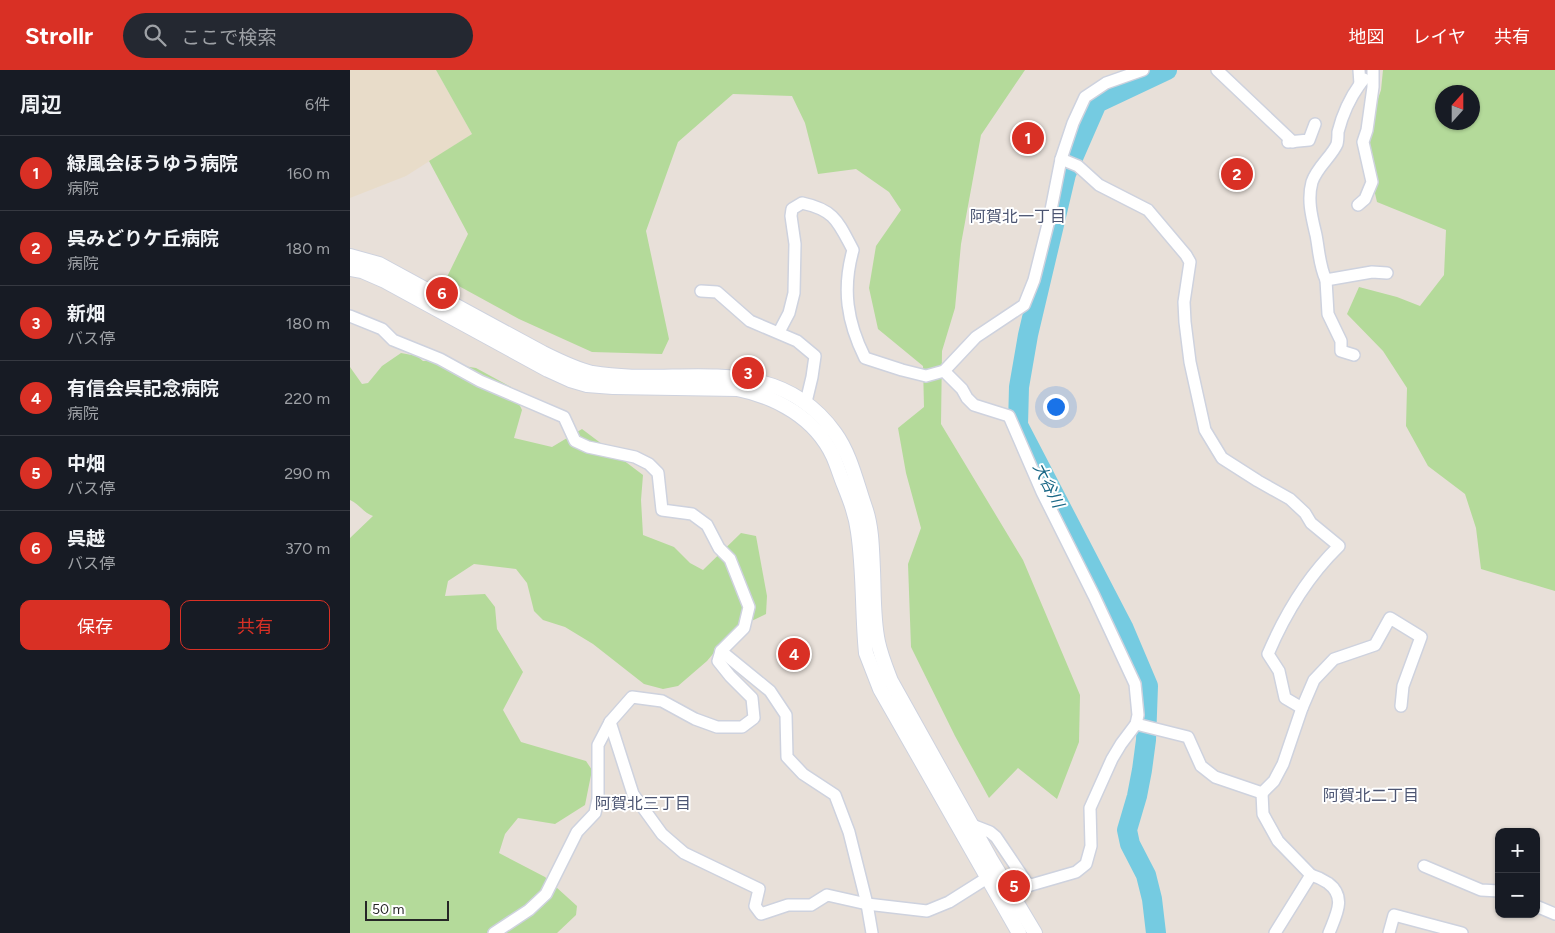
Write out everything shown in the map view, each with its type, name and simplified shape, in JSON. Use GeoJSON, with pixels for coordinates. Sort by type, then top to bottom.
{"type":"FeatureCollection","features":[{"type":"Feature","properties":{"kind":"street"},"geometry":{"type":"LineString","coordinates":[[779,332],[794,294],[795,244],[791,216],[792,209],[802,202],[819,206],[837,220],[852,250],[847,271],[848,311],[856,340],[864,358],[926,376],[944,371],[976,337],[1024,305],[1034,280],[1049,220],[1061,159],[1084,97],[1106,83],[1142,70]]}},
{"type":"Feature","properties":{"kind":"street"},"geometry":{"type":"LineString","coordinates":[[1217,70],[1291,142],[1309,140],[1315,124]]}},
{"type":"Feature","properties":{"kind":"street"},"geometry":{"type":"LineString","coordinates":[[1359,70],[1360,84]]}},
{"type":"Feature","properties":{"kind":"street"},"geometry":{"type":"LineString","coordinates":[[1354,355],[1341,351],[1341,341],[1328,314],[1326,280],[1317,250],[1316,235],[1312,224],[1310,197],[1313,182],[1320,167],[1337,145],[1339,132],[1353,93],[1372,70]]}},
{"type":"Feature","properties":{"kind":"street"},"geometry":{"type":"LineString","coordinates":[[1358,205],[1365,199],[1372,182],[1363,142],[1367,130],[1373,87],[1372,70]]}},
{"type":"Feature","properties":{"kind":"street"},"geometry":{"type":"LineString","coordinates":[[1061,159],[1078,166],[1099,185],[1148,210],[1186,255],[1190,262],[1184,302],[1185,322],[1190,362],[1205,430],[1222,458],[1290,499],[1306,513],[1311,523],[1339,546],[1302,590],[1277,631],[1268,654],[1280,671],[1285,698],[1302,708]]}},
{"type":"Feature","properties":{"kind":"street"},"geometry":{"type":"LineString","coordinates":[[350,256],[379,264],[569,366],[591,372],[616,375],[748,378],[768,383],[806,402],[836,434],[845,451],[868,515],[878,640],[891,681],[1035,933]]}},
{"type":"Feature","properties":{"kind":"street"},"geometry":{"type":"LineString","coordinates":[[350,269],[385,281],[548,370],[570,380],[587,385],[613,387],[737,389],[777,401],[799,414],[818,433],[832,455],[854,511],[858,532],[866,654],[871,670],[1019,933]]}},
{"type":"Feature","properties":{"kind":"street"},"geometry":{"type":"LineString","coordinates":[[1326,280],[1372,272],[1387,274]]}},
{"type":"Feature","properties":{"kind":"street"},"geometry":{"type":"LineString","coordinates":[[700,291],[717,292],[750,321],[797,341],[815,356],[806,402]]}},
{"type":"Feature","properties":{"kind":"street"},"geometry":{"type":"LineString","coordinates":[[350,316],[382,329],[393,340],[440,359],[480,381],[564,417],[575,441],[588,447],[634,457],[649,464],[658,473],[662,510],[692,514],[707,525],[719,548],[730,559],[750,607],[744,628],[721,651],[718,660],[730,676],[752,698],[754,718],[742,727],[717,727],[696,719],[662,701],[632,697],[610,722],[598,745],[598,800],[595,814],[577,832],[546,894],[529,910],[494,933]]}},
{"type":"Feature","properties":{"kind":"street"},"geometry":{"type":"LineString","coordinates":[[944,371],[962,389],[974,405],[1009,416],[1042,492],[1135,684],[1138,715],[1136,724],[1116,751],[1090,808],[1090,846],[1086,864],[1076,872],[1031,885],[1027,883],[996,837],[990,832],[972,825]]}},
{"type":"Feature","properties":{"kind":"street"},"geometry":{"type":"LineString","coordinates":[[1329,933],[1338,909],[1339,901],[1336,889],[1320,877],[1311,875],[1278,841],[1263,814],[1262,793],[1274,780],[1283,764],[1302,708],[1314,680],[1334,659],[1374,645],[1390,618],[1421,637],[1402,686],[1400,706]]}},
{"type":"Feature","properties":{"kind":"street"},"geometry":{"type":"LineString","coordinates":[[721,651],[770,691],[786,715],[788,757],[803,774],[835,795],[849,832],[867,904],[872,933]]}},
{"type":"Feature","properties":{"kind":"street"},"geometry":{"type":"LineString","coordinates":[[610,722],[633,794],[662,834],[684,853],[759,889],[755,906],[761,914],[788,905],[811,905],[828,895],[867,904],[927,911],[949,902],[987,878]]}},
{"type":"Feature","properties":{"kind":"street"},"geometry":{"type":"LineString","coordinates":[[1136,724],[1188,736],[1201,766],[1215,777],[1262,793]]}},
{"type":"Feature","properties":{"kind":"street"},"geometry":{"type":"LineString","coordinates":[[1424,866],[1481,890],[1495,892]]}},
{"type":"Feature","properties":{"kind":"street"},"geometry":{"type":"LineString","coordinates":[[1275,933],[1311,875]]}},
{"type":"Feature","properties":{"kind":"street"},"geometry":{"type":"LineString","coordinates":[[1540,908],[1555,914]]}},
{"type":"Feature","properties":{"kind":"street"},"geometry":{"type":"LineString","coordinates":[[1389,933],[1394,915],[1462,933]]}},
{"type":"Feature","properties":{"kind":"shaded area"},"geometry":{"type":"Polygon","coordinates":[[[350,70],[436,70],[472,134],[406,176],[350,198],[350,70]]]}},
{"type":"Feature","properties":{"kind":"green space"},"geometry":{"type":"Polygon","coordinates":[[[436,70],[1025,70],[981,135],[961,244],[955,308],[942,351],[941,424],[1023,560],[1080,695],[1079,742],[1057,799],[1018,768],[989,798],[955,736],[911,647],[908,564],[921,528],[906,473],[898,428],[924,407],[923,366],[878,329],[869,288],[876,246],[901,210],[889,192],[856,169],[818,174],[805,123],[792,96],[733,94],[678,142],[646,231],[669,339],[662,354],[592,352],[519,319],[446,279],[468,234],[429,161],[472,134],[436,70]]]}},
{"type":"Feature","properties":{"kind":"green space"},"geometry":{"type":"Polygon","coordinates":[[[1383,70],[1555,70],[1555,591],[1481,569],[1476,528],[1465,494],[1428,466],[1406,426],[1407,388],[1383,351],[1347,314],[1359,287],[1397,297],[1420,306],[1444,275],[1446,230],[1377,202],[1363,142],[1381,90],[1383,70]]]}},
{"type":"Feature","properties":{"kind":"green space"},"geometry":{"type":"Polygon","coordinates":[[[401,353],[417,356],[423,361],[476,368],[511,387],[522,410],[514,438],[552,447],[582,429],[643,475],[641,500],[643,535],[674,547],[690,563],[703,570],[741,533],[756,536],[767,596],[766,614],[733,630],[707,661],[678,686],[663,689],[644,684],[593,644],[565,627],[543,620],[534,611],[527,583],[516,569],[474,564],[448,581],[445,596],[485,594],[495,607],[497,629],[523,672],[503,710],[521,742],[586,761],[592,770],[585,805],[555,824],[518,818],[505,834],[499,853],[545,877],[577,906],[576,915],[557,933],[350,933],[350,538],[373,516],[350,500],[350,367],[362,384],[368,383],[382,366],[401,353]]]}},
{"type":"Feature","properties":{"kind":"waterway","name":"大谷川"},"geometry":{"type":"LineString","coordinates":[[1156,933],[1152,899],[1146,875],[1130,844],[1127,830],[1142,770],[1146,740],[1148,686],[1123,627],[1018,425],[1019,387],[1028,335],[1066,174],[1097,103],[1167,70]]}},
{"type":"Feature","properties":{"kind":"place","name":"緑風会ほうゆう病院"},"geometry":{"type":"Point","coordinates":[1028,138]}},
{"type":"Feature","properties":{"kind":"place","name":"呉みどりケ丘病院"},"geometry":{"type":"Point","coordinates":[1237,174]}},
{"type":"Feature","properties":{"kind":"place","name":"呉越"},"geometry":{"type":"Point","coordinates":[442,293]}},
{"type":"Feature","properties":{"kind":"place","name":"新畑"},"geometry":{"type":"Point","coordinates":[748,373]}},
{"type":"Feature","properties":{"kind":"place","name":"有信会呉記念病院"},"geometry":{"type":"Point","coordinates":[794,654]}},
{"type":"Feature","properties":{"kind":"place","name":"中畑"},"geometry":{"type":"Point","coordinates":[1014,886]}},
{"type":"Feature","properties":{"kind":"district","name":"阿賀北一丁目"},"geometry":{"type":"Point","coordinates":[1018,216]}},
{"type":"Feature","properties":{"kind":"district","name":"阿賀北二丁目"},"geometry":{"type":"Point","coordinates":[1371,795]}},
{"type":"Feature","properties":{"kind":"district","name":"阿賀北三丁目"},"geometry":{"type":"Point","coordinates":[643,803]}}]}
